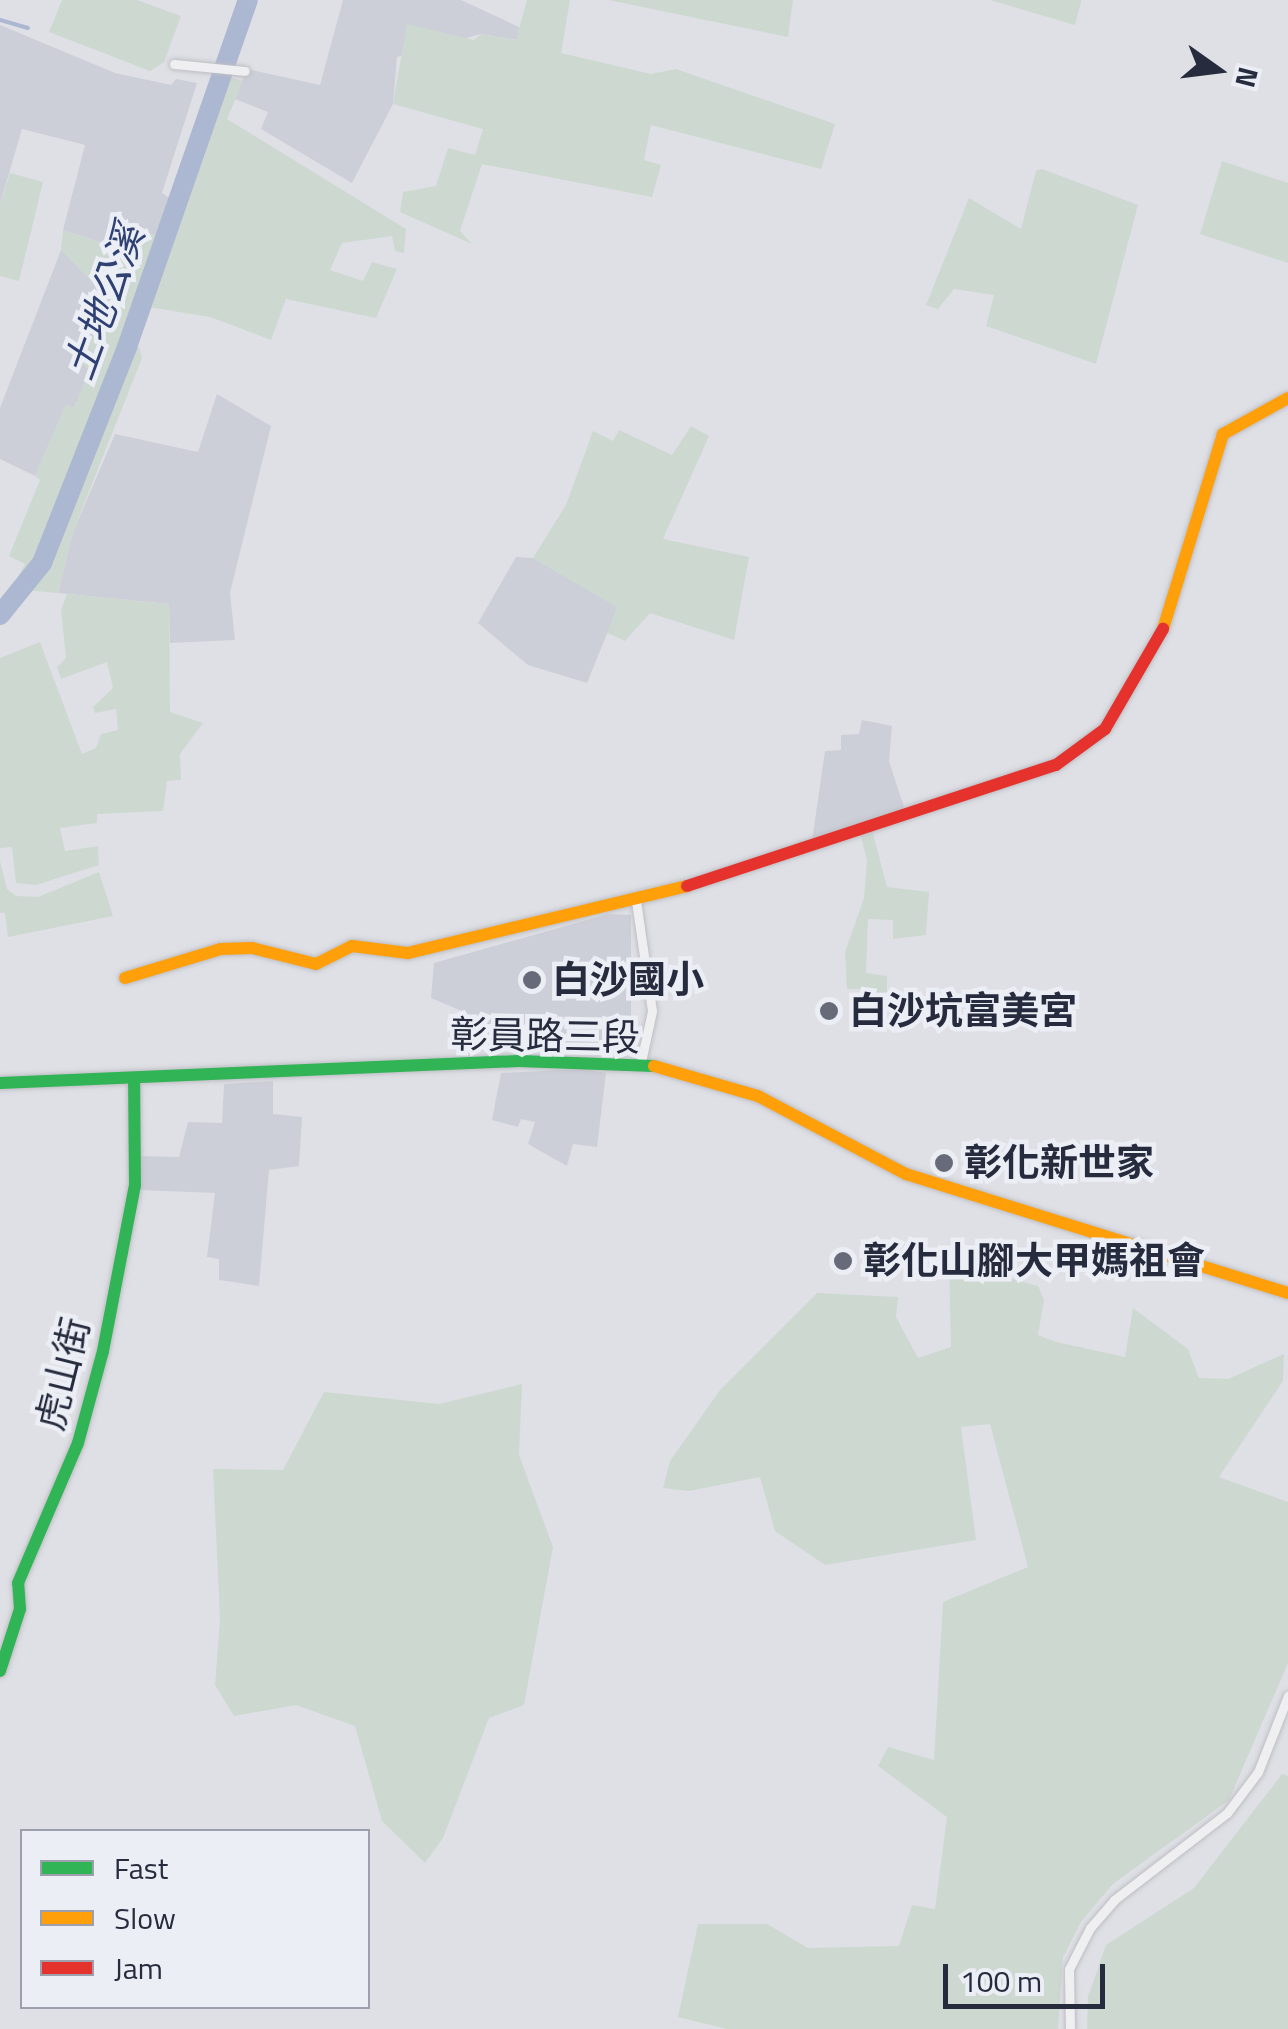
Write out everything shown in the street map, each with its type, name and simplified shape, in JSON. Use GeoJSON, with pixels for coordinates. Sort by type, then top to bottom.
{"type":"FeatureCollection","features":[{"type":"Feature","properties":{"kind":"street"},"geometry":{"type":"LineString","coordinates":[[174,64],[209,62],[245,70]]}},
{"type":"Feature","properties":{"kind":"street"},"geometry":{"type":"LineString","coordinates":[[125,978],[238,947],[316,964],[352,946],[419,953],[636,901],[892,815],[1004,786],[1064,761],[1105,729],[1158,644],[1176,602],[1223,434],[1288,398]]}},
{"type":"Feature","properties":{"kind":"street"},"geometry":{"type":"LineString","coordinates":[[636,901],[652,1010],[641,1062]]}},
{"type":"Feature","properties":{"kind":"street","name":"彰員路三段"},"geometry":{"type":"LineString","coordinates":[[0,1082],[519,1061],[641,1062],[758,1096],[906,1174],[1083,1235],[1288,1294]]}},
{"type":"Feature","properties":{"kind":"street","name":"虎山街"},"geometry":{"type":"LineString","coordinates":[[0,1671],[20,1609],[18,1583],[78,1443],[103,1351],[135,1185],[134,1078]]}},
{"type":"Feature","properties":{"kind":"street"},"geometry":{"type":"LineString","coordinates":[[1070,2029],[1070,1969],[1090,1928],[1114,1900],[1227,1814],[1258,1772],[1288,1696]]}},
{"type":"Feature","properties":{"kind":"shaded area"},"geometry":{"type":"Polygon","coordinates":[[[62,0],[137,0],[181,16],[164,62],[150,71],[49,32],[62,0]]]}},
{"type":"Feature","properties":{"kind":"shaded area"},"geometry":{"type":"Polygon","coordinates":[[[343,0],[461,0],[519,27],[517,40],[481,34],[397,57],[393,104],[352,183],[261,129],[268,112],[235,99],[247,69],[320,85],[343,0]]]}},
{"type":"Feature","properties":{"kind":"shaded area"},"geometry":{"type":"Polygon","coordinates":[[[527,0],[570,0],[561,53],[651,74],[676,69],[835,124],[821,169],[651,125],[644,160],[661,165],[652,197],[482,164],[460,231],[472,244],[400,212],[403,192],[436,186],[448,148],[475,155],[483,129],[393,104],[407,24],[474,40],[481,34],[516,40],[527,0]]]}},
{"type":"Feature","properties":{"kind":"shaded area"},"geometry":{"type":"Polygon","coordinates":[[[608,0],[793,0],[788,37],[608,0]]]}},
{"type":"Feature","properties":{"kind":"shaded area"},"geometry":{"type":"Polygon","coordinates":[[[990,0],[1081,0],[1081,2],[1075,25],[990,0]]]}},
{"type":"Feature","properties":{"kind":"shaded area"},"geometry":{"type":"Polygon","coordinates":[[[0,25],[115,73],[171,85],[176,79],[197,83],[162,193],[174,201],[160,236],[117,230],[109,245],[63,230],[85,145],[22,129],[0,204],[0,25]]]}},
{"type":"Feature","properties":{"kind":"shaded area"},"geometry":{"type":"Polygon","coordinates":[[[226,76],[243,81],[227,119],[406,229],[404,253],[395,251],[392,236],[342,243],[330,270],[363,281],[372,262],[397,269],[376,318],[286,299],[271,340],[210,317],[149,307],[137,341],[142,358],[73,532],[58,593],[12,589],[25,564],[9,556],[40,480],[35,476],[66,404],[74,408],[90,370],[81,364],[109,299],[61,250],[63,230],[108,245],[117,230],[160,235],[226,76]]]}},
{"type":"Feature","properties":{"kind":"shaded area"},"geometry":{"type":"Polygon","coordinates":[[[1222,161],[1288,183],[1288,263],[1200,234],[1222,161]]]}},
{"type":"Feature","properties":{"kind":"shaded area"},"geometry":{"type":"Polygon","coordinates":[[[1042,169],[1138,205],[1096,364],[986,326],[994,295],[954,289],[938,309],[926,305],[969,198],[1021,229],[1036,171],[1042,169]]]}},
{"type":"Feature","properties":{"kind":"shaded area"},"geometry":{"type":"Polygon","coordinates":[[[10,173],[43,182],[19,281],[0,276],[0,205],[10,173]]]}},
{"type":"Feature","properties":{"kind":"shaded area"},"geometry":{"type":"Polygon","coordinates":[[[61,250],[110,298],[81,363],[90,370],[74,408],[66,405],[35,476],[0,459],[0,408],[61,250]]]}},
{"type":"Feature","properties":{"kind":"shaded area"},"geometry":{"type":"Polygon","coordinates":[[[217,394],[271,426],[230,593],[235,640],[170,643],[169,604],[58,593],[73,532],[115,434],[198,452],[217,394]]]}},
{"type":"Feature","properties":{"kind":"shaded area"},"geometry":{"type":"Polygon","coordinates":[[[691,426],[709,436],[663,539],[749,557],[734,640],[650,613],[625,641],[607,633],[617,607],[533,558],[566,505],[593,431],[613,441],[619,430],[672,455],[691,426]]]}},
{"type":"Feature","properties":{"kind":"shaded area"},"geometry":{"type":"Polygon","coordinates":[[[516,557],[533,558],[618,607],[587,683],[528,665],[478,623],[516,557]]]}},
{"type":"Feature","properties":{"kind":"shaded area"},"geometry":{"type":"Polygon","coordinates":[[[67,594],[169,604],[170,712],[203,723],[180,754],[181,780],[167,781],[163,811],[97,814],[97,823],[60,828],[65,851],[98,846],[99,865],[36,885],[16,883],[12,847],[0,848],[0,658],[40,642],[82,754],[96,748],[101,734],[118,730],[116,709],[95,713],[93,707],[113,688],[107,662],[61,679],[57,667],[66,658],[61,610],[67,594]]]}},
{"type":"Feature","properties":{"kind":"shaded area"},"geometry":{"type":"Polygon","coordinates":[[[862,720],[892,726],[889,761],[905,810],[812,841],[825,751],[841,750],[841,735],[859,734],[862,720]]]}},
{"type":"Feature","properties":{"kind":"shaded area"},"geometry":{"type":"Polygon","coordinates":[[[872,830],[887,887],[929,892],[926,935],[893,939],[893,920],[868,919],[866,973],[887,976],[887,1004],[872,1004],[868,989],[847,989],[845,952],[864,898],[867,860],[860,833],[872,830]]]}},
{"type":"Feature","properties":{"kind":"shaded area"},"geometry":{"type":"Polygon","coordinates":[[[0,861],[7,889],[16,896],[38,897],[99,872],[113,916],[8,937],[5,913],[0,913],[0,861]]]}},
{"type":"Feature","properties":{"kind":"shaded area","name":"白沙國小"},"geometry":{"type":"Polygon","coordinates":[[[608,914],[631,915],[631,1045],[459,1052],[464,1012],[431,998],[434,963],[608,914]]]}},
{"type":"Feature","properties":{"kind":"shaded area"},"geometry":{"type":"Polygon","coordinates":[[[584,1069],[606,1073],[597,1147],[573,1144],[567,1166],[528,1144],[535,1122],[521,1119],[518,1127],[492,1120],[501,1073],[584,1069]]]}},
{"type":"Feature","properties":{"kind":"shaded area"},"geometry":{"type":"Polygon","coordinates":[[[273,1081],[273,1114],[302,1117],[299,1166],[269,1170],[259,1286],[219,1280],[219,1259],[207,1257],[215,1193],[140,1190],[139,1156],[179,1157],[188,1122],[222,1123],[224,1084],[273,1081]]]}},
{"type":"Feature","properties":{"kind":"shaded area"},"geometry":{"type":"Polygon","coordinates":[[[949,1262],[1038,1286],[1044,1300],[1038,1335],[1056,1342],[1125,1357],[1133,1308],[1188,1349],[1199,1378],[1228,1379],[1284,1354],[1283,1381],[1219,1477],[1288,1502],[1288,1663],[1229,1800],[1113,1884],[1081,1922],[1063,1957],[1058,2029],[727,2029],[678,2017],[698,1924],[767,1924],[808,1948],[899,1946],[912,1905],[935,1909],[947,1817],[878,1766],[888,1747],[934,1760],[943,1602],[1028,1567],[990,1424],[961,1427],[976,1540],[825,1565],[775,1531],[760,1477],[689,1491],[663,1488],[670,1461],[720,1390],[817,1293],[898,1297],[896,1317],[918,1358],[951,1347],[949,1262]]]}},
{"type":"Feature","properties":{"kind":"shaded area"},"geometry":{"type":"Polygon","coordinates":[[[522,1384],[519,1455],[553,1547],[524,1705],[489,1718],[443,1838],[425,1863],[382,1821],[355,1726],[296,1705],[234,1716],[215,1685],[220,1619],[213,1469],[283,1470],[324,1392],[439,1404],[522,1384]]]}},
{"type":"Feature","properties":{"kind":"shaded area"},"geometry":{"type":"Polygon","coordinates":[[[1282,1774],[1288,1776],[1288,2029],[1087,2029],[1088,1997],[1106,1945],[1194,1888],[1282,1774]]]}},
{"type":"Feature","properties":{"kind":"waterway","name":"土地公溪"},"geometry":{"type":"LineString","coordinates":[[0,615],[42,563],[127,347],[248,0]]}},
{"type":"Feature","properties":{"kind":"waterway"},"geometry":{"type":"LineString","coordinates":[[0,20],[28,28]]}},
{"type":"Feature","properties":{"kind":"traffic: fast"},"geometry":{"type":"LineString","coordinates":[[0,1083],[519,1061],[654,1066]]}},
{"type":"Feature","properties":{"kind":"traffic: fast"},"geometry":{"type":"LineString","coordinates":[[0,1671],[20,1609],[18,1583],[78,1443],[103,1351],[135,1185],[134,1078]]}},
{"type":"Feature","properties":{"kind":"traffic: slow"},"geometry":{"type":"LineString","coordinates":[[1163,629],[1223,434],[1288,398]]}},
{"type":"Feature","properties":{"kind":"traffic: slow"},"geometry":{"type":"LineString","coordinates":[[125,978],[221,949],[252,948],[316,964],[352,946],[408,953],[687,886]]}},
{"type":"Feature","properties":{"kind":"traffic: slow"},"geometry":{"type":"LineString","coordinates":[[654,1066],[758,1096],[906,1174],[1288,1293]]}},
{"type":"Feature","properties":{"kind":"traffic: jam"},"geometry":{"type":"LineString","coordinates":[[687,886],[1056,765],[1105,729],[1163,629]]}},
{"type":"Feature","properties":{"kind":"place","name":"白沙國小"},"geometry":{"type":"Point","coordinates":[532,980]}},
{"type":"Feature","properties":{"kind":"place","name":"白沙坑富美宮"},"geometry":{"type":"Point","coordinates":[829,1011]}},
{"type":"Feature","properties":{"kind":"place","name":"彰化新世家"},"geometry":{"type":"Point","coordinates":[944,1163]}},
{"type":"Feature","properties":{"kind":"place","name":"彰化山腳大甲媽祖會"},"geometry":{"type":"Point","coordinates":[843,1261]}}]}
